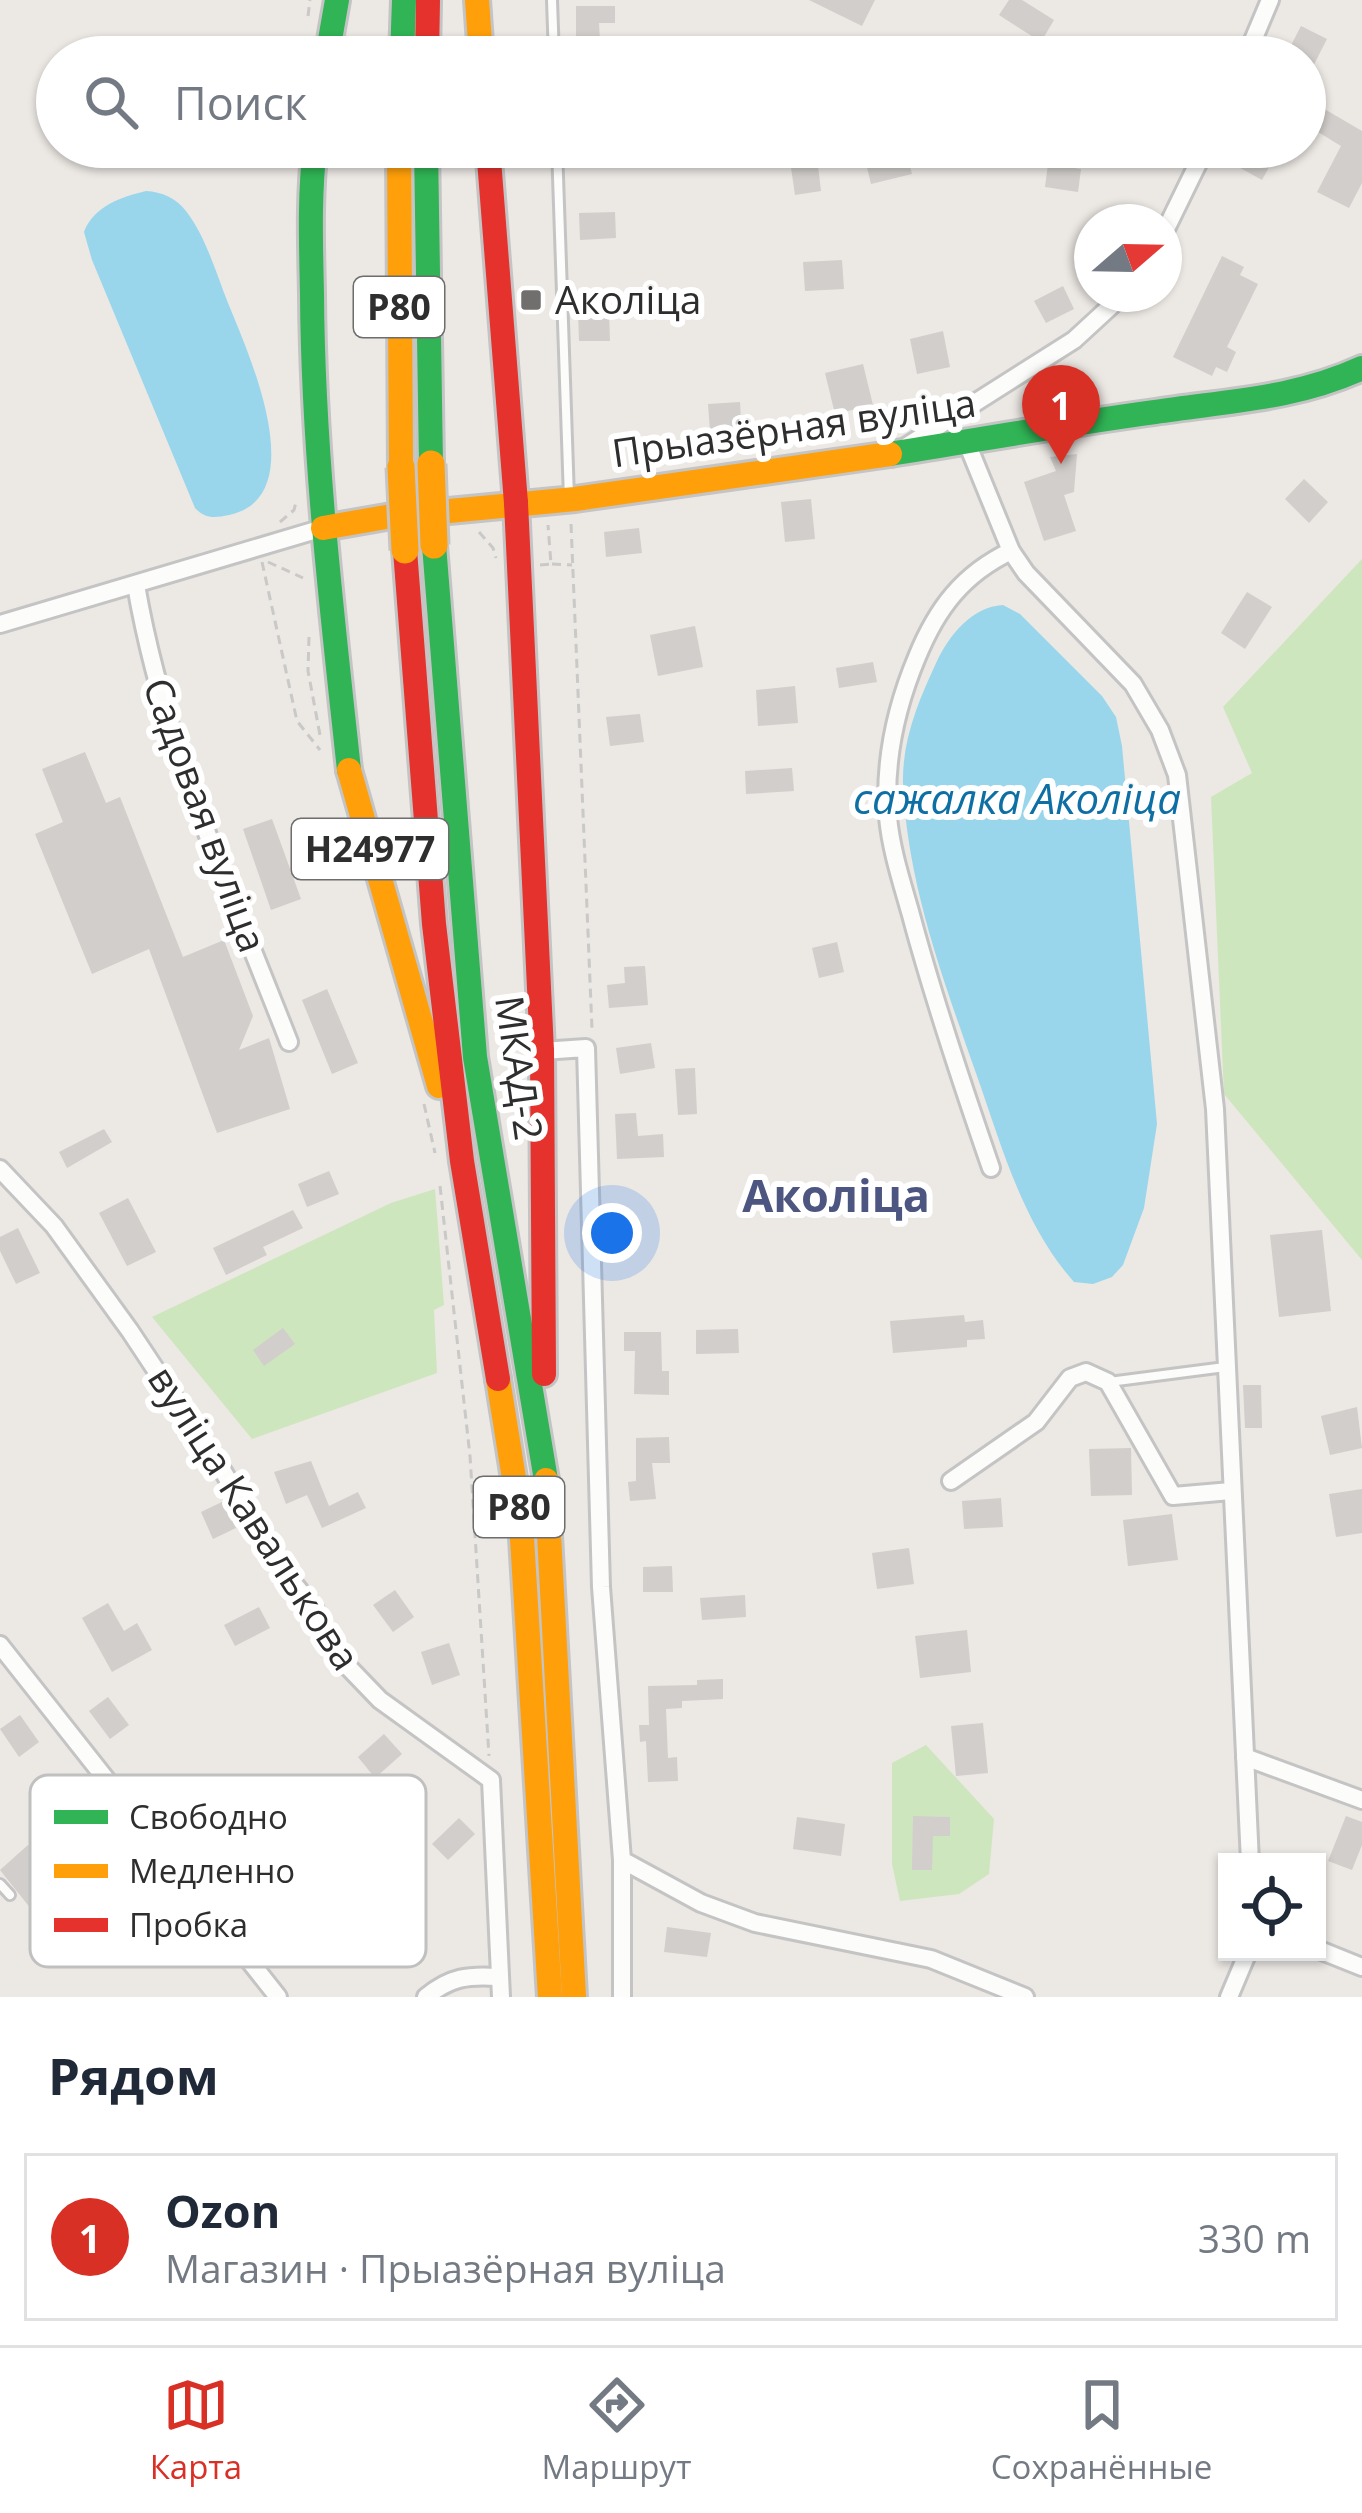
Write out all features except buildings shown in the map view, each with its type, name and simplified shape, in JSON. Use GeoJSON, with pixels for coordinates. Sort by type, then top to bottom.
{"type":"FeatureCollection","features":[{"type":"Feature","properties":{"kind":"main road"},"geometry":{"type":"LineString","coordinates":[[331,36],[338,0]]}},
{"type":"Feature","properties":{"kind":"main road"},"geometry":{"type":"LineString","coordinates":[[403,36],[404,0]]}},
{"type":"Feature","properties":{"kind":"main road"},"geometry":{"type":"LineString","coordinates":[[427,36],[428,0]]}},
{"type":"Feature","properties":{"kind":"main road"},"geometry":{"type":"LineString","coordinates":[[477,0],[480,36]]}},
{"type":"Feature","properties":{"kind":"main road","name":"Н24977"},"geometry":{"type":"LineString","coordinates":[[312,168],[313,349],[322,528],[350,778],[450,1160]]}},
{"type":"Feature","properties":{"kind":"main road","name":"Р80"},"geometry":{"type":"LineString","coordinates":[[399,168],[405,550],[450,1160],[521,1522],[550,1997]]}},
{"type":"Feature","properties":{"kind":"main road","name":"МКАД-2"},"geometry":{"type":"LineString","coordinates":[[426,168],[434,545],[475,1057],[545,1470],[574,1997]]}},
{"type":"Feature","properties":{"kind":"main road"},"geometry":{"type":"LineString","coordinates":[[490,168],[516,503],[542,1051],[545,1470]]}},
{"type":"Feature","properties":{"kind":"main road","name":"Прыазёрная вуліца"},"geometry":{"type":"LineString","coordinates":[[322,528],[516,503],[562,505],[1154,411],[1307,392],[1362,368]]}},
{"type":"Feature","properties":{"kind":"street"},"geometry":{"type":"LineString","coordinates":[[1255,36],[1270,0]]}},
{"type":"Feature","properties":{"kind":"street"},"geometry":{"type":"LineString","coordinates":[[1178,204],[1196,168]]}},
{"type":"Feature","properties":{"kind":"street"},"geometry":{"type":"LineString","coordinates":[[896,453],[1035,368],[1104,312]]}},
{"type":"Feature","properties":{"kind":"street"},"geometry":{"type":"LineString","coordinates":[[967,442],[1010,551],[1026,574],[1133,684],[1160,730],[1178,775],[1215,1109],[1250,1853]]}},
{"type":"Feature","properties":{"kind":"street"},"geometry":{"type":"LineString","coordinates":[[0,624],[322,528]]}},
{"type":"Feature","properties":{"kind":"street"},"geometry":{"type":"LineString","coordinates":[[991,1168],[932,991],[896,862],[888,820],[888,772],[908,677],[929,628],[955,589],[980,566],[1010,551]]}},
{"type":"Feature","properties":{"kind":"street","name":"Садовая вуліца"},"geometry":{"type":"LineString","coordinates":[[136,585],[156,682],[208,836],[289,1042]]}},
{"type":"Feature","properties":{"kind":"street"},"geometry":{"type":"LineString","coordinates":[[542,1051],[586,1048],[601,1587],[622,1860],[622,1997]]}},
{"type":"Feature","properties":{"kind":"street","name":"вуліца Кавалькова"},"geometry":{"type":"LineString","coordinates":[[0,1169],[54,1226],[130,1331],[278,1563],[315,1610],[328,1646],[380,1700],[491,1780]]}},
{"type":"Feature","properties":{"kind":"street"},"geometry":{"type":"LineString","coordinates":[[952,1481],[1036,1422],[1070,1378],[1086,1372],[1108,1382],[1173,1496],[1232,1491]]}},
{"type":"Feature","properties":{"kind":"street"},"geometry":{"type":"LineString","coordinates":[[0,1646],[102,1775]]}},
{"type":"Feature","properties":{"kind":"street"},"geometry":{"type":"LineString","coordinates":[[1245,1757],[1362,1800]]}},
{"type":"Feature","properties":{"kind":"street"},"geometry":{"type":"LineString","coordinates":[[491,1780],[501,1997]]}},
{"type":"Feature","properties":{"kind":"street"},"geometry":{"type":"LineString","coordinates":[[622,1860],[700,1903],[755,1923],[931,1959],[1025,1997]]}},
{"type":"Feature","properties":{"kind":"street"},"geometry":{"type":"LineString","coordinates":[[1326,1953],[1362,1967]]}},
{"type":"Feature","properties":{"kind":"street"},"geometry":{"type":"LineString","coordinates":[[1229,1997],[1244,1961]]}},
{"type":"Feature","properties":{"kind":"street"},"geometry":{"type":"LineString","coordinates":[[254,1967],[278,1997]]}},
{"type":"Feature","properties":{"kind":"street"},"geometry":{"type":"LineString","coordinates":[[426,1997],[460,1976],[498,1977]]}},
{"type":"Feature","properties":{"kind":"lane"},"geometry":{"type":"LineString","coordinates":[[552,0],[553,36]]}},
{"type":"Feature","properties":{"kind":"lane"},"geometry":{"type":"LineString","coordinates":[[557,168],[562,505]]}},
{"type":"Feature","properties":{"kind":"lane"},"geometry":{"type":"LineString","coordinates":[[1108,1382],[1225,1367]]}},
{"type":"Feature","properties":{"kind":"lane"},"geometry":{"type":"LineString","coordinates":[[0,1884],[10,1894]]}},
{"type":"Feature","properties":{"kind":"path"},"geometry":{"type":"LineString","coordinates":[[551,564],[562,505]]}},
{"type":"Feature","properties":{"kind":"path"},"geometry":{"type":"LineString","coordinates":[[562,505],[574,565],[593,1026],[586,1048]]}},
{"type":"Feature","properties":{"kind":"path"},"geometry":{"type":"LineString","coordinates":[[472,527],[494,548],[499,568],[574,565]]}},
{"type":"Feature","properties":{"kind":"path"},"geometry":{"type":"LineString","coordinates":[[309,626],[308,670],[319,732],[330,761],[297,721],[261,559],[310,582],[328,581]]}},
{"type":"Feature","properties":{"kind":"path"},"geometry":{"type":"LineString","coordinates":[[421,1093],[450,1160]]}},
{"type":"Feature","properties":{"kind":"path"},"geometry":{"type":"LineString","coordinates":[[440,1182],[470,1456],[491,1780]]}},
{"type":"Feature","properties":{"kind":"green space"},"geometry":{"type":"Polygon","coordinates":[[[1362,559],[1362,1260],[1224,1094],[1211,797],[1252,773],[1223,707],[1362,559]]]}},
{"type":"Feature","properties":{"kind":"green space"},"geometry":{"type":"Polygon","coordinates":[[[435,1189],[444,1305],[434,1310],[437,1373],[252,1439],[152,1317],[391,1203],[435,1189]]]}},
{"type":"Feature","properties":{"kind":"green space"},"geometry":{"type":"Polygon","coordinates":[[[926,1745],[994,1819],[989,1874],[959,1894],[900,1901],[892,1864],[892,1763],[926,1745]]]}},
{"type":"Feature","properties":{"kind":"water"},"geometry":{"type":"Polygon","coordinates":[[[146,191],[173,199],[193,221],[260,387],[271,453],[268,481],[254,503],[229,515],[210,517],[195,508],[84,232],[101,209],[146,191]]]}},
{"type":"Feature","properties":{"kind":"water","name":"сажалка Аколіца"},"geometry":{"type":"Polygon","coordinates":[[[1003,605],[1020,614],[1102,696],[1116,717],[1122,746],[1157,1124],[1144,1208],[1123,1265],[1112,1277],[1093,1284],[1074,1282],[1056,1260],[1016,1184],[940,969],[919,895],[906,821],[905,751],[930,676],[963,624],[981,611],[1003,605]]]}},
{"type":"Feature","properties":{"kind":"traffic: fast"},"geometry":{"type":"LineString","coordinates":[[331,36],[337,0]]}},
{"type":"Feature","properties":{"kind":"traffic: fast"},"geometry":{"type":"LineString","coordinates":[[403,36],[404,0]]}},
{"type":"Feature","properties":{"kind":"traffic: fast"},"geometry":{"type":"LineString","coordinates":[[313,168],[316,413],[349,770]]}},
{"type":"Feature","properties":{"kind":"traffic: fast"},"geometry":{"type":"LineString","coordinates":[[426,168],[431,464]]}},
{"type":"Feature","properties":{"kind":"traffic: fast"},"geometry":{"type":"LineString","coordinates":[[890,454],[1260,398],[1362,368]]}},
{"type":"Feature","properties":{"kind":"traffic: fast"},"geometry":{"type":"LineString","coordinates":[[434,545],[475,1057],[546,1480]]}},
{"type":"Feature","properties":{"kind":"traffic: slow"},"geometry":{"type":"LineString","coordinates":[[477,0],[480,36]]}},
{"type":"Feature","properties":{"kind":"traffic: slow"},"geometry":{"type":"LineString","coordinates":[[399,168],[401,467]]}},
{"type":"Feature","properties":{"kind":"traffic: slow"},"geometry":{"type":"LineString","coordinates":[[323,528],[386,517],[575,499],[890,454]]}},
{"type":"Feature","properties":{"kind":"traffic: slow"},"geometry":{"type":"LineString","coordinates":[[431,464],[434,545]]}},
{"type":"Feature","properties":{"kind":"traffic: slow"},"geometry":{"type":"LineString","coordinates":[[401,467],[405,550]]}},
{"type":"Feature","properties":{"kind":"traffic: slow"},"geometry":{"type":"LineString","coordinates":[[349,770],[439,1086]]}},
{"type":"Feature","properties":{"kind":"traffic: slow"},"geometry":{"type":"LineString","coordinates":[[498,1379],[521,1522],[550,1997]]}},
{"type":"Feature","properties":{"kind":"traffic: slow"},"geometry":{"type":"LineString","coordinates":[[546,1480],[574,1997]]}},
{"type":"Feature","properties":{"kind":"traffic: jam"},"geometry":{"type":"LineString","coordinates":[[427,36],[428,0]]}},
{"type":"Feature","properties":{"kind":"traffic: jam"},"geometry":{"type":"LineString","coordinates":[[490,168],[516,503]]}},
{"type":"Feature","properties":{"kind":"traffic: jam"},"geometry":{"type":"LineString","coordinates":[[516,503],[542,1051]]}},
{"type":"Feature","properties":{"kind":"traffic: jam"},"geometry":{"type":"LineString","coordinates":[[405,550],[434,924],[462,1161],[498,1379]]}},
{"type":"Feature","properties":{"kind":"traffic: jam"},"geometry":{"type":"LineString","coordinates":[[542,1051],[544,1374]]}},
{"type":"Feature","properties":{"kind":"place","name":"Аколіца"},"geometry":{"type":"Point","coordinates":[531,300]}},
{"type":"Feature","properties":{"kind":"place","name":"Ozon"},"geometry":{"type":"Point","coordinates":[1061,464]}},
{"type":"Feature","properties":{"kind":"district","name":"Аколіца"},"geometry":{"type":"Point","coordinates":[836,1196]}}]}
